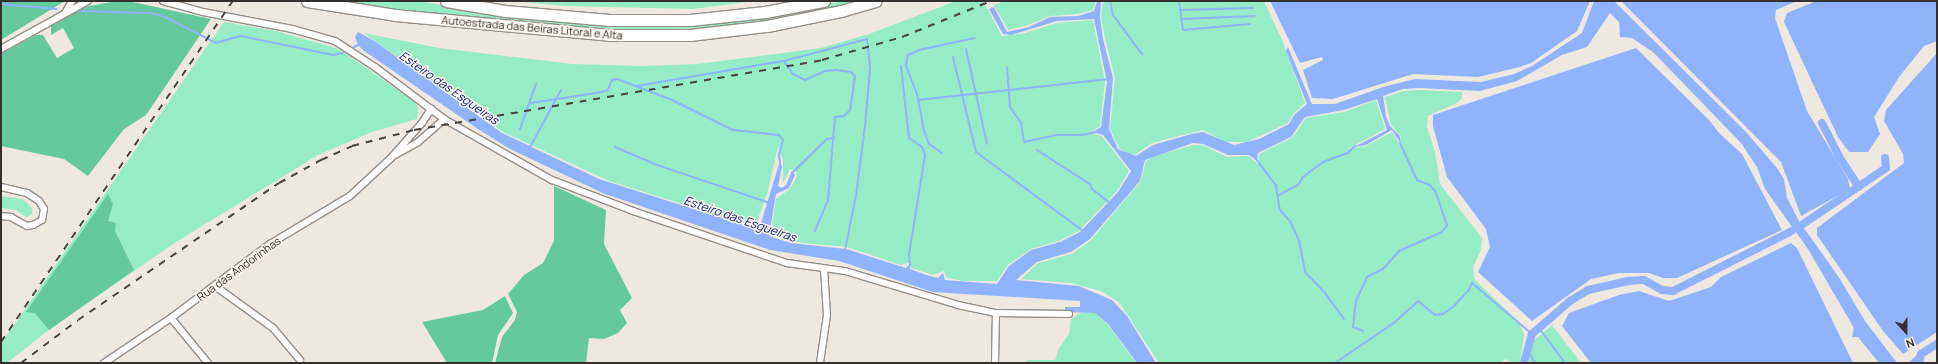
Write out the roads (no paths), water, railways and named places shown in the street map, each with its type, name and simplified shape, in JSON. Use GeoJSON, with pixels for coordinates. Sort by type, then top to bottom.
{"type":"FeatureCollection","features":[{"type":"Feature","properties":{"kind":"highway","name":"Autoestrada das Beiras Litoral e Alta"},"geometry":{"type":"LineString","coordinates":[[307,1],[402,16],[609,35],[690,35],[767,26],[841,11],[876,1]]}},
{"type":"Feature","properties":{"kind":"highway","name":"Autoestrada das Beiras Litoral e Alta"},"geometry":{"type":"LineString","coordinates":[[446,1],[505,11],[610,20],[690,20],[765,12],[824,1]]}},
{"type":"Feature","properties":{"kind":"street"},"geometry":{"type":"LineString","coordinates":[[65,13],[71,1]]}},
{"type":"Feature","properties":{"kind":"street"},"geometry":{"type":"LineString","coordinates":[[1,49],[89,1]]}},
{"type":"Feature","properties":{"kind":"street"},"geometry":{"type":"LineString","coordinates":[[163,1],[203,12],[292,28],[335,42],[376,67],[444,119],[552,180],[633,211],[787,263],[845,271],[996,313],[1069,314]]}},
{"type":"Feature","properties":{"kind":"street","name":"Rua das Andorinhas"},"geometry":{"type":"LineString","coordinates":[[104,363],[171,318],[270,244],[350,196],[391,158],[422,123],[431,109]]}},
{"type":"Feature","properties":{"kind":"street","name":"Rua das Andorinhas"},"geometry":{"type":"LineString","coordinates":[[391,158],[418,142],[444,119]]}},
{"type":"Feature","properties":{"kind":"street"},"geometry":{"type":"LineString","coordinates":[[1,187],[27,193],[44,209],[42,220],[33,226],[27,226],[11,217],[1,216]]}},
{"type":"Feature","properties":{"kind":"street"},"geometry":{"type":"LineString","coordinates":[[820,363],[826,315],[824,269]]}},
{"type":"Feature","properties":{"kind":"street"},"geometry":{"type":"LineString","coordinates":[[215,286],[273,328],[300,360]]}},
{"type":"Feature","properties":{"kind":"street"},"geometry":{"type":"LineString","coordinates":[[995,363],[996,313]]}},
{"type":"Feature","properties":{"kind":"street"},"geometry":{"type":"LineString","coordinates":[[171,318],[208,363]]}},
{"type":"Feature","properties":{"kind":"water"},"geometry":{"type":"Polygon","coordinates":[[[1097,1],[1101,1],[1100,17],[1103,39],[1113,78],[1109,129],[1118,149],[1136,156],[1153,145],[1191,134],[1203,132],[1234,145],[1259,139],[1289,124],[1294,115],[1307,104],[1286,51],[1288,47],[1312,104],[1335,104],[1383,87],[1415,79],[1481,82],[1514,74],[1532,66],[1582,33],[1594,1],[1614,1],[1746,132],[1777,168],[1784,179],[1787,198],[1799,221],[1838,276],[1865,321],[1897,363],[1879,363],[1858,337],[1852,337],[1854,328],[1808,249],[1765,189],[1757,167],[1741,143],[1653,52],[1632,38],[1620,37],[1619,22],[1610,13],[1587,47],[1562,55],[1517,81],[1480,91],[1419,88],[1403,89],[1383,96],[1386,116],[1390,126],[1400,136],[1401,144],[1392,130],[1366,145],[1354,147],[1387,130],[1377,99],[1344,110],[1305,117],[1291,137],[1258,153],[1257,161],[1249,155],[1228,155],[1203,144],[1193,143],[1145,160],[1140,181],[1090,239],[1071,252],[1037,262],[1016,280],[1079,286],[1112,300],[1127,316],[1156,363],[1137,363],[1108,324],[1095,313],[1065,312],[1065,307],[1080,307],[1080,301],[933,292],[839,261],[770,250],[605,194],[510,149],[478,129],[364,51],[358,45],[355,37],[358,32],[376,42],[502,133],[599,179],[757,229],[761,223],[780,161],[782,167],[778,186],[782,188],[786,185],[792,171],[795,175],[789,188],[776,194],[769,236],[791,243],[846,249],[906,268],[910,264],[910,269],[926,275],[938,278],[943,273],[945,280],[997,284],[1009,266],[1031,250],[1060,242],[1080,232],[1118,192],[1131,171],[1103,135],[1093,132],[1101,127],[1107,82],[1094,19],[1057,21],[1011,35],[1003,34],[989,9],[994,7],[1007,32],[1029,27],[1050,17],[1078,16],[1094,11],[1097,1]]]}},
{"type":"Feature","properties":{"kind":"water"},"geometry":{"type":"Polygon","coordinates":[[[1270,1],[1590,1],[1577,31],[1531,63],[1478,77],[1413,74],[1333,99],[1312,98],[1303,70],[1323,60],[1322,57],[1300,63],[1270,1]]]}},
{"type":"Feature","properties":{"kind":"water"},"geometry":{"type":"Polygon","coordinates":[[[1621,1],[1797,1],[1776,10],[1775,18],[1807,111],[1848,179],[1850,189],[1801,216],[1781,162],[1621,1]]]}},
{"type":"Feature","properties":{"kind":"water"},"geometry":{"type":"Polygon","coordinates":[[[1816,1],[1937,1],[1937,41],[1924,46],[1899,77],[1874,117],[1880,134],[1868,152],[1849,152],[1838,137],[1784,22],[1787,13],[1816,1]]]}},
{"type":"Feature","properties":{"kind":"water"},"geometry":{"type":"Polygon","coordinates":[[[1636,48],[1710,121],[1719,133],[1742,154],[1782,230],[1677,278],[1663,278],[1649,273],[1619,273],[1591,279],[1532,321],[1478,272],[1490,247],[1486,229],[1447,177],[1433,126],[1433,115],[1636,48]]]}},
{"type":"Feature","properties":{"kind":"water"},"geometry":{"type":"Polygon","coordinates":[[[1937,53],[1937,332],[1903,354],[1883,331],[1817,235],[1817,228],[1904,163],[1903,154],[1884,121],[1886,110],[1937,53]]]}},
{"type":"Feature","properties":{"kind":"water"},"geometry":{"type":"Polygon","coordinates":[[[1791,243],[1797,248],[1853,363],[1591,363],[1562,326],[1569,313],[1619,295],[1639,291],[1669,301],[1711,287],[1721,277],[1791,243]]]}},
{"type":"Feature","properties":{"kind":"water"},"geometry":{"type":"Polygon","coordinates":[[[1924,354],[1923,363],[1908,363],[1917,355],[1924,354]]]}},
{"type":"Feature","properties":{"kind":"waterway"},"geometry":{"type":"LineString","coordinates":[[1110,1],[1113,15],[1142,54]]}},
{"type":"Feature","properties":{"kind":"waterway"},"geometry":{"type":"LineString","coordinates":[[1179,1],[1183,30],[1250,24]]}},
{"type":"Feature","properties":{"kind":"waterway"},"geometry":{"type":"LineString","coordinates":[[1,4],[57,9]]}},
{"type":"Feature","properties":{"kind":"waterway"},"geometry":{"type":"LineString","coordinates":[[1180,10],[1253,8]]}},
{"type":"Feature","properties":{"kind":"waterway"},"geometry":{"type":"LineString","coordinates":[[76,11],[151,13],[165,17],[216,43],[241,36],[333,55],[343,53]]}},
{"type":"Feature","properties":{"kind":"waterway"},"geometry":{"type":"LineString","coordinates":[[1181,19],[1255,16]]}},
{"type":"Feature","properties":{"kind":"waterway"},"geometry":{"type":"LineString","coordinates":[[942,153],[929,144],[924,130],[917,94],[906,65],[908,55],[919,50],[975,38]]}},
{"type":"Feature","properties":{"kind":"waterway"},"geometry":{"type":"LineString","coordinates":[[784,61],[867,39],[870,69],[865,126],[856,195],[845,250]]}},
{"type":"Feature","properties":{"kind":"waterway","name":"Esteiro das Esgueiras"},"geometry":{"type":"LineString","coordinates":[[354,47],[358,45]]}},
{"type":"Feature","properties":{"kind":"waterway"},"geometry":{"type":"LineString","coordinates":[[966,49],[987,144]]}},
{"type":"Feature","properties":{"kind":"waterway"},"geometry":{"type":"LineString","coordinates":[[953,57],[976,152],[1083,231]]}},
{"type":"Feature","properties":{"kind":"waterway"},"geometry":{"type":"LineString","coordinates":[[637,86],[784,61],[793,74],[805,80],[825,71],[836,70],[851,72],[855,76],[850,110],[844,116],[835,117],[828,200],[815,231]]}},
{"type":"Feature","properties":{"kind":"waterway"},"geometry":{"type":"LineString","coordinates":[[901,66],[909,138],[922,147],[925,155],[909,255],[910,265]]}},
{"type":"Feature","properties":{"kind":"waterway"},"geometry":{"type":"LineString","coordinates":[[1007,67],[1010,107],[1021,123],[1024,142],[1056,135],[1082,135],[1096,132]]}},
{"type":"Feature","properties":{"kind":"waterway"},"geometry":{"type":"LineString","coordinates":[[531,103],[602,92],[608,90],[612,80],[617,79],[672,100],[733,130],[779,135],[783,140],[779,155],[780,162]]}},
{"type":"Feature","properties":{"kind":"waterway"},"geometry":{"type":"LineString","coordinates":[[918,100],[1107,79]]}},
{"type":"Feature","properties":{"kind":"waterway"},"geometry":{"type":"LineString","coordinates":[[520,129],[536,84]]}},
{"type":"Feature","properties":{"kind":"waterway"},"geometry":{"type":"LineString","coordinates":[[529,149],[561,90]]}},
{"type":"Feature","properties":{"kind":"waterway"},"geometry":{"type":"LineString","coordinates":[[1822,123],[1838,155],[1859,187]]}},
{"type":"Feature","properties":{"kind":"waterway"},"geometry":{"type":"LineString","coordinates":[[792,173],[827,139],[834,138]]}},
{"type":"Feature","properties":{"kind":"waterway"},"geometry":{"type":"LineString","coordinates":[[1363,331],[1353,327],[1356,301],[1367,277],[1383,269],[1399,251],[1442,232],[1447,225],[1435,191],[1430,185],[1417,180],[1400,143]]}},
{"type":"Feature","properties":{"kind":"waterway"},"geometry":{"type":"LineString","coordinates":[[1279,195],[1298,185],[1303,177],[1323,162],[1348,153],[1355,146]]}},
{"type":"Feature","properties":{"kind":"waterway"},"geometry":{"type":"LineString","coordinates":[[615,147],[657,165],[770,203]]}},
{"type":"Feature","properties":{"kind":"waterway"},"geometry":{"type":"LineString","coordinates":[[1037,150],[1090,184],[1092,189],[1110,203]]}},
{"type":"Feature","properties":{"kind":"waterway"},"geometry":{"type":"LineString","coordinates":[[1803,224],[1886,168],[1885,158]]}},
{"type":"Feature","properties":{"kind":"waterway"},"geometry":{"type":"LineString","coordinates":[[1256,159],[1276,186],[1280,210],[1290,221],[1299,240],[1305,272],[1325,293],[1344,319]]}},
{"type":"Feature","properties":{"kind":"waterway"},"geometry":{"type":"LineString","coordinates":[[1524,363],[1532,334],[1570,301],[1588,290],[1628,281],[1644,280],[1662,290],[1673,291],[1792,231]]}},
{"type":"Feature","properties":{"kind":"waterway"},"geometry":{"type":"LineString","coordinates":[[1335,363],[1395,322],[1418,301],[1435,315],[1443,314],[1454,306],[1469,290],[1472,283],[1532,334]]}},
{"type":"Feature","properties":{"kind":"waterway"},"geometry":{"type":"LineString","coordinates":[[1539,328],[1565,363]]}},
{"type":"Feature","properties":{"kind":"waterway"},"geometry":{"type":"LineString","coordinates":[[1919,363],[1921,354],[1937,344]]}},
{"type":"Feature","properties":{"kind":"waterway"},"geometry":{"type":"LineString","coordinates":[[1527,350],[1535,363]]}},
{"type":"Feature","properties":{"kind":"railway"},"geometry":{"type":"LineString","coordinates":[[1,342],[233,1]]}},
{"type":"Feature","properties":{"kind":"railway"},"geometry":{"type":"LineString","coordinates":[[21,363],[78,320],[279,183],[321,160],[352,146],[414,130],[822,60],[902,37],[991,1]]}}]}
